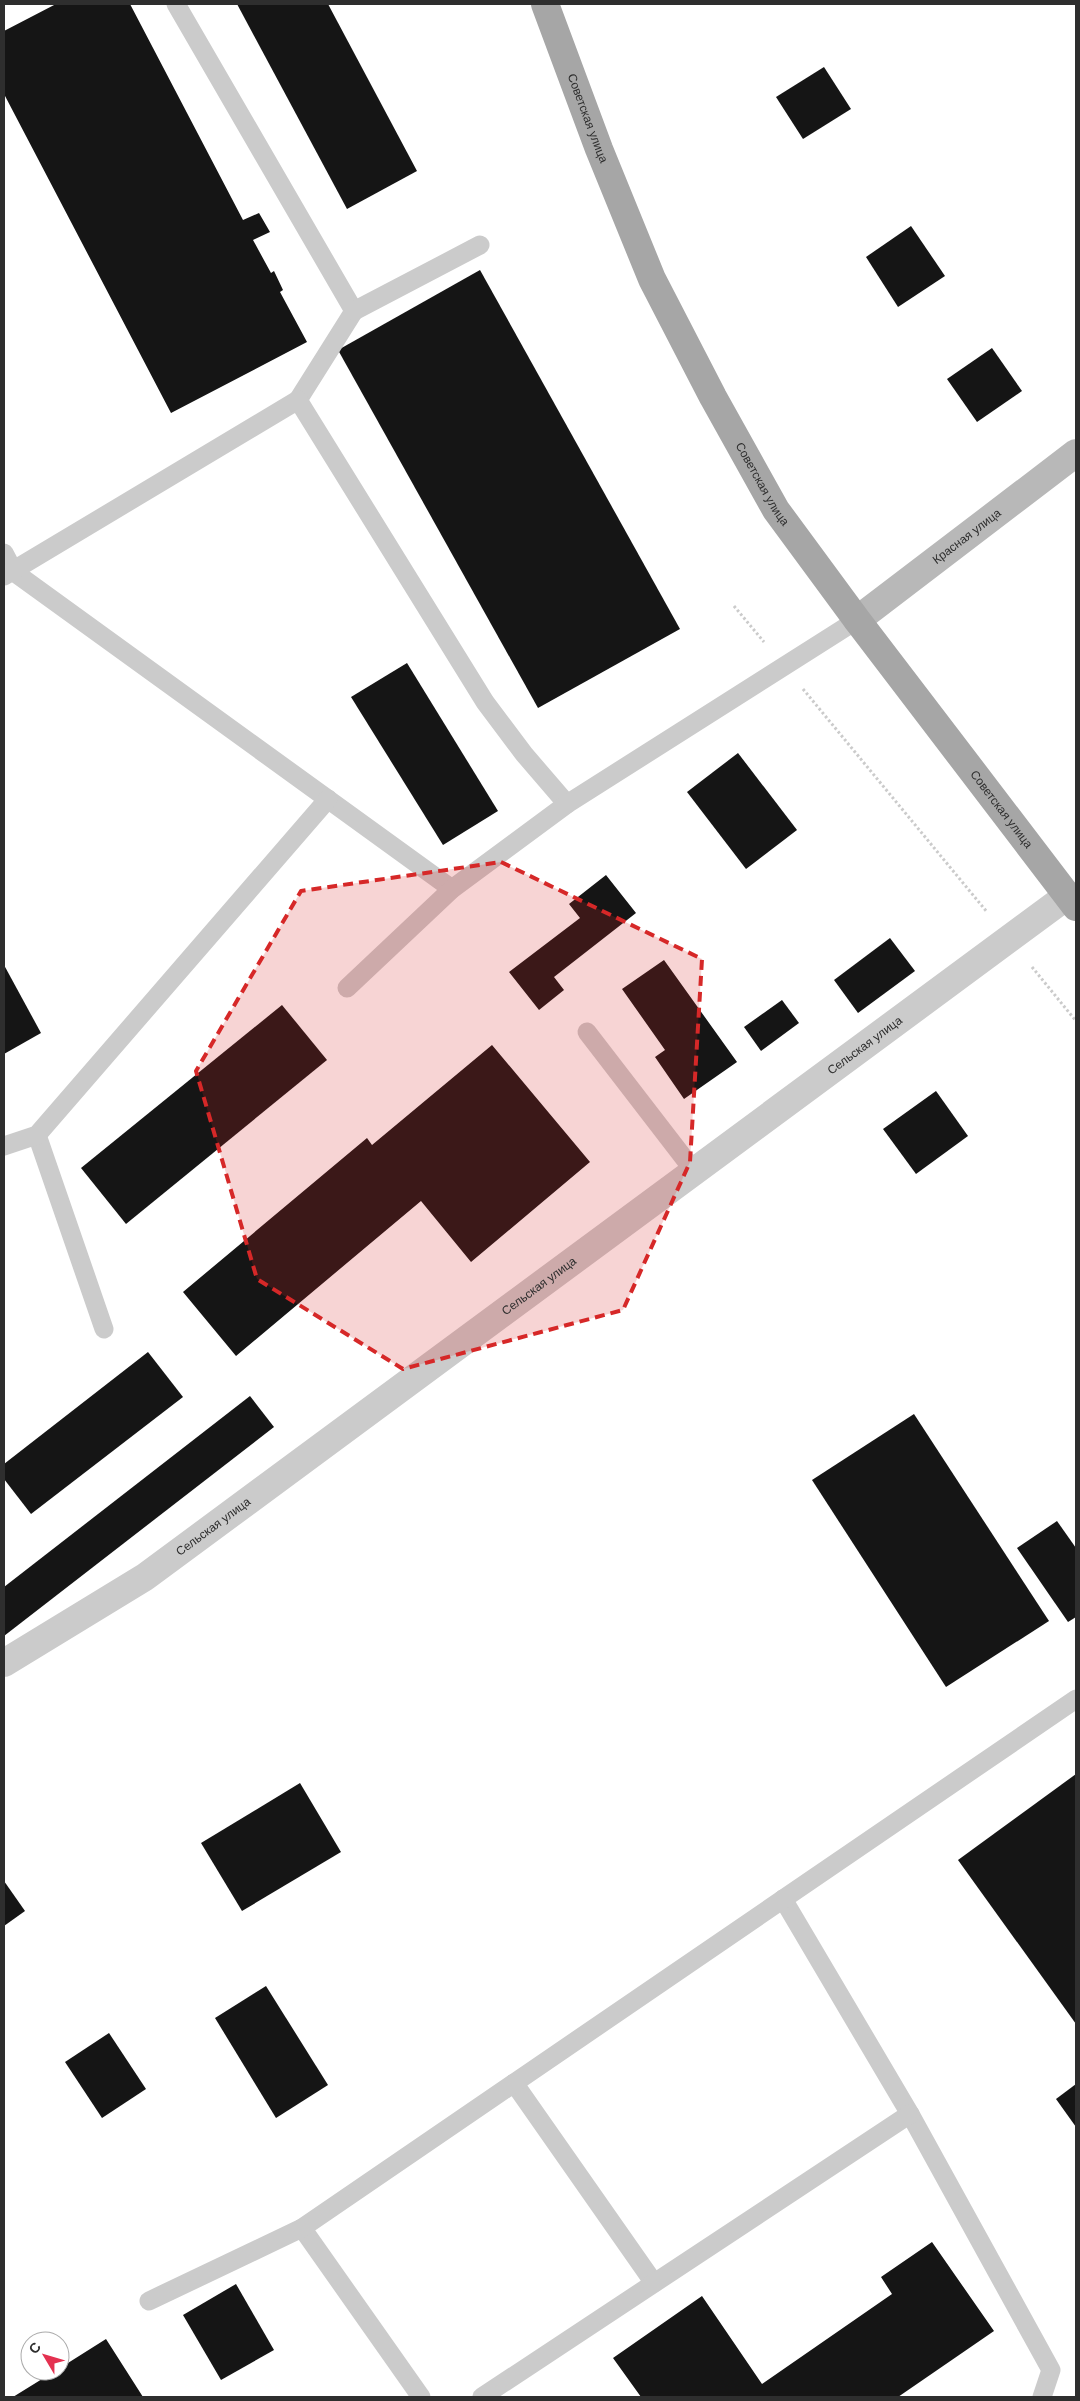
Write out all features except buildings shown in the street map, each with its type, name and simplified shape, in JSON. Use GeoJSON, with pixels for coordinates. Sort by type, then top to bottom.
{"type":"FeatureCollection","features":[{"type":"Feature","properties":{"kind":"main road","name":"Советская улица"},"geometry":{"type":"LineString","coordinates":[[545,4],[599,149],[652,279],[713,397],[776,510],[857,620],[1072,902]]}},
{"type":"Feature","properties":{"kind":"street","name":"Красная улица"},"geometry":{"type":"LineString","coordinates":[[857,620],[1076,453]]}},
{"type":"Feature","properties":{"kind":"street","name":"Сельская улица"},"geometry":{"type":"LineString","coordinates":[[4,1663],[144,1577],[1009,939],[1072,902]]}},
{"type":"Feature","properties":{"kind":"lane"},"geometry":{"type":"LineString","coordinates":[[176,4],[354,311]]}},
{"type":"Feature","properties":{"kind":"lane"},"geometry":{"type":"LineString","coordinates":[[9,574],[298,400],[354,311],[480,245]]}},
{"type":"Feature","properties":{"kind":"lane"},"geometry":{"type":"LineString","coordinates":[[298,400],[485,702],[524,754],[567,804]]}},
{"type":"Feature","properties":{"kind":"lane"},"geometry":{"type":"LineString","coordinates":[[4,553],[9,574],[452,888]]}},
{"type":"Feature","properties":{"kind":"lane"},"geometry":{"type":"LineString","coordinates":[[346,988],[452,888],[567,804],[857,620]]}},
{"type":"Feature","properties":{"kind":"lane"},"geometry":{"type":"LineString","coordinates":[[4,1146],[11,1146],[37,1135],[328,799]]}},
{"type":"Feature","properties":{"kind":"lane"},"geometry":{"type":"LineString","coordinates":[[587,1032],[694,1171]]}},
{"type":"Feature","properties":{"kind":"lane"},"geometry":{"type":"LineString","coordinates":[[37,1135],[104,1329]]}},
{"type":"Feature","properties":{"kind":"lane"},"geometry":{"type":"LineString","coordinates":[[149,2301],[302,2228],[1076,1699]]}},
{"type":"Feature","properties":{"kind":"lane"},"geometry":{"type":"LineString","coordinates":[[783,1899],[910,2114],[1051,2370],[1042,2397]]}},
{"type":"Feature","properties":{"kind":"lane"},"geometry":{"type":"LineString","coordinates":[[514,2083],[654,2283]]}},
{"type":"Feature","properties":{"kind":"lane"},"geometry":{"type":"LineString","coordinates":[[482,2397],[910,2114]]}},
{"type":"Feature","properties":{"kind":"lane"},"geometry":{"type":"LineString","coordinates":[[302,2228],[421,2397]]}},
{"type":"Feature","properties":{"kind":"path"},"geometry":{"type":"LineString","coordinates":[[734,606],[1076,1021]]}},
{"type":"Feature","properties":{"kind":"highlighted area"},"geometry":{"type":"Polygon","coordinates":[[[501,862],[702,959],[690,1162],[623,1310],[403,1369],[257,1279],[196,1071],[301,891],[501,862]]]}}]}
